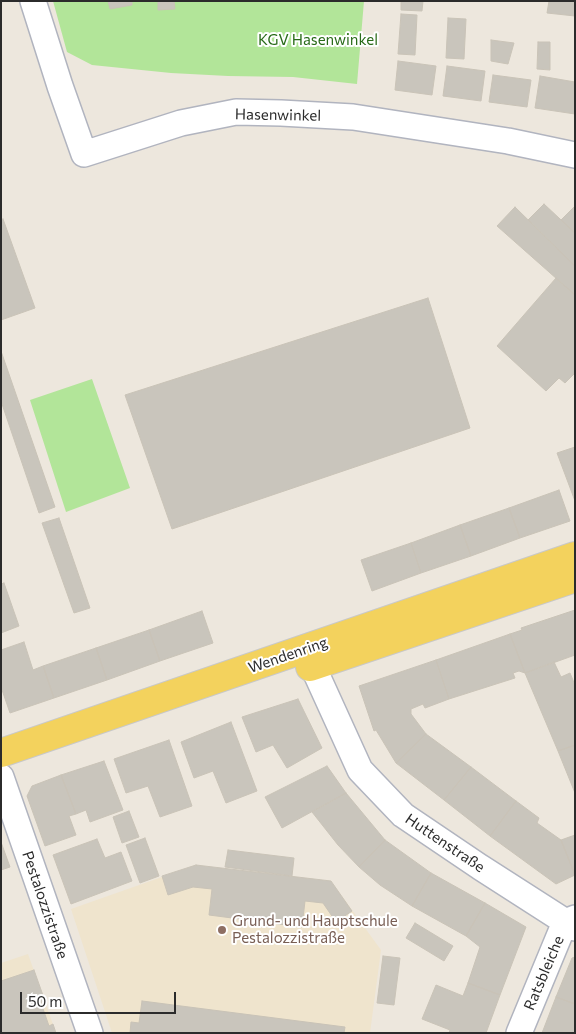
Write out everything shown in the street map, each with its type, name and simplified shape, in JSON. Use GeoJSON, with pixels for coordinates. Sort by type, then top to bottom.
{"type":"FeatureCollection","features":[{"type":"Feature","properties":{"kind":"main road","name":"Wendenring"},"geometry":{"type":"LineString","coordinates":[[1,772],[309,658],[575,556]]}},
{"type":"Feature","properties":{"kind":"main road","name":"Wendenring"},"geometry":{"type":"LineString","coordinates":[[1,753],[575,578]]}},
{"type":"Feature","properties":{"kind":"street","name":"Hasenwinkel"},"geometry":{"type":"LineString","coordinates":[[33,1],[84,154],[181,123],[244,112],[353,117],[508,141],[575,155]]}},
{"type":"Feature","properties":{"kind":"street","name":"Huttenstraße"},"geometry":{"type":"LineString","coordinates":[[309,658],[360,770],[403,815],[480,868],[572,923]]}},
{"type":"Feature","properties":{"kind":"street","name":"Pestalozzistraße"},"geometry":{"type":"LineString","coordinates":[[1,777],[90,1033]]}},
{"type":"Feature","properties":{"kind":"street","name":"Ratsbleiche"},"geometry":{"type":"LineString","coordinates":[[519,1033],[572,923]]}},
{"type":"Feature","properties":{"kind":"shaded area","name":"Grund- und Hauptschule Pestalozzistraße"},"geometry":{"type":"Polygon","coordinates":[[[196,865],[331,881],[381,950],[370,1033],[112,1033],[71,909],[196,865]]]}},
{"type":"Feature","properties":{"kind":"shaded area"},"geometry":{"type":"Polygon","coordinates":[[[28,954],[56,1033],[1,1033],[1,963],[28,954]]]}},
{"type":"Feature","properties":{"kind":"green space","name":"KGV Hasenwinkel"},"geometry":{"type":"Polygon","coordinates":[[[53,1],[364,1],[357,84],[293,77],[171,73],[92,65],[67,52],[53,1]]]}},
{"type":"Feature","properties":{"kind":"green space"},"geometry":{"type":"Polygon","coordinates":[[[92,379],[130,488],[66,512],[30,400],[92,379]]]}},
{"type":"Feature","properties":{"kind":"building"},"geometry":{"type":"Polygon","coordinates":[[[108,1],[132,1],[132,5],[110,9],[108,1]]]}},
{"type":"Feature","properties":{"kind":"building"},"geometry":{"type":"Polygon","coordinates":[[[158,1],[174,1],[175,9],[158,10],[158,1]]]}},
{"type":"Feature","properties":{"kind":"building"},"geometry":{"type":"Polygon","coordinates":[[[401,1],[423,1],[422,11],[401,10],[401,1]]]}},
{"type":"Feature","properties":{"kind":"building"},"geometry":{"type":"Polygon","coordinates":[[[549,1],[575,1],[575,16],[547,13],[549,1]]]}},
{"type":"Feature","properties":{"kind":"building"},"geometry":{"type":"Polygon","coordinates":[[[401,14],[417,15],[415,55],[398,54],[401,14]]]}},
{"type":"Feature","properties":{"kind":"building"},"geometry":{"type":"Polygon","coordinates":[[[448,18],[466,19],[464,59],[446,58],[448,18]]]}},
{"type":"Feature","properties":{"kind":"building"},"geometry":{"type":"Polygon","coordinates":[[[491,40],[514,43],[508,64],[491,61],[491,40]]]}},
{"type":"Feature","properties":{"kind":"building"},"geometry":{"type":"Polygon","coordinates":[[[538,42],[550,42],[550,70],[537,69],[538,42]]]}},
{"type":"Feature","properties":{"kind":"building"},"geometry":{"type":"Polygon","coordinates":[[[398,61],[436,66],[432,95],[395,90],[398,61]]]}},
{"type":"Feature","properties":{"kind":"building"},"geometry":{"type":"Polygon","coordinates":[[[447,66],[485,71],[481,101],[443,96],[447,66]]]}},
{"type":"Feature","properties":{"kind":"building"},"geometry":{"type":"Polygon","coordinates":[[[493,75],[531,80],[527,107],[489,102],[493,75]]]}},
{"type":"Feature","properties":{"kind":"building"},"geometry":{"type":"Polygon","coordinates":[[[540,76],[575,82],[575,114],[535,108],[540,76]]]}},
{"type":"Feature","properties":{"kind":"building"},"geometry":{"type":"Polygon","coordinates":[[[544,204],[575,233],[575,266],[528,220],[544,204]]]}},
{"type":"Feature","properties":{"kind":"building"},"geometry":{"type":"Polygon","coordinates":[[[575,206],[575,233],[561,220],[575,206]]]}},
{"type":"Feature","properties":{"kind":"building"},"geometry":{"type":"Polygon","coordinates":[[[515,207],[575,266],[575,295],[497,226],[515,207]]]}},
{"type":"Feature","properties":{"kind":"building"},"geometry":{"type":"Polygon","coordinates":[[[3,219],[35,308],[1,320],[1,220],[3,219]]]}},
{"type":"Feature","properties":{"kind":"building"},"geometry":{"type":"Polygon","coordinates":[[[556,278],[575,295],[575,373],[565,383],[559,378],[546,391],[497,346],[556,278]]]}},
{"type":"Feature","properties":{"kind":"building"},"geometry":{"type":"Polygon","coordinates":[[[428,298],[470,428],[172,529],[125,395],[428,298]]]}},
{"type":"Feature","properties":{"kind":"building"},"geometry":{"type":"Polygon","coordinates":[[[1,351],[55,507],[39,513],[1,401],[1,351]]]}},
{"type":"Feature","properties":{"kind":"building"},"geometry":{"type":"Polygon","coordinates":[[[575,447],[575,501],[557,453],[575,447]]]}},
{"type":"Feature","properties":{"kind":"building"},"geometry":{"type":"Polygon","coordinates":[[[559,490],[570,521],[520,538],[509,508],[559,490]]]}},
{"type":"Feature","properties":{"kind":"building"},"geometry":{"type":"Polygon","coordinates":[[[509,508],[520,538],[471,556],[460,525],[509,508]]]}},
{"type":"Feature","properties":{"kind":"building"},"geometry":{"type":"Polygon","coordinates":[[[59,518],[90,608],[74,613],[42,523],[59,518]]]}},
{"type":"Feature","properties":{"kind":"building"},"geometry":{"type":"Polygon","coordinates":[[[460,525],[471,556],[421,573],[411,543],[460,525]]]}},
{"type":"Feature","properties":{"kind":"building"},"geometry":{"type":"Polygon","coordinates":[[[411,543],[421,573],[372,591],[361,560],[411,543]]]}},
{"type":"Feature","properties":{"kind":"building"},"geometry":{"type":"Polygon","coordinates":[[[4,583],[19,626],[1,633],[1,584],[4,583]]]}},
{"type":"Feature","properties":{"kind":"building"},"geometry":{"type":"Polygon","coordinates":[[[575,610],[575,655],[525,673],[510,634],[522,630],[521,628],[575,610]]]}},
{"type":"Feature","properties":{"kind":"building"},"geometry":{"type":"Polygon","coordinates":[[[202,611],[213,643],[160,661],[149,630],[202,611]]]}},
{"type":"Feature","properties":{"kind":"building"},"geometry":{"type":"Polygon","coordinates":[[[149,630],[160,661],[107,680],[96,648],[149,630]]]}},
{"type":"Feature","properties":{"kind":"building"},"geometry":{"type":"Polygon","coordinates":[[[510,634],[525,673],[519,671],[513,673],[515,678],[449,699],[436,660],[510,634]]]}},
{"type":"Feature","properties":{"kind":"building"},"geometry":{"type":"Polygon","coordinates":[[[24,642],[33,670],[43,666],[54,698],[10,713],[1,687],[1,650],[24,642]]]}},
{"type":"Feature","properties":{"kind":"building"},"geometry":{"type":"Polygon","coordinates":[[[96,648],[107,680],[54,698],[43,666],[96,648]]]}},
{"type":"Feature","properties":{"kind":"building"},"geometry":{"type":"Polygon","coordinates":[[[436,660],[449,699],[425,708],[423,704],[411,709],[411,714],[426,734],[396,763],[376,730],[374,731],[359,686],[436,660]]]}},
{"type":"Feature","properties":{"kind":"building"},"geometry":{"type":"Polygon","coordinates":[[[554,662],[561,677],[570,673],[575,685],[575,745],[558,751],[525,673],[554,662]]]}},
{"type":"Feature","properties":{"kind":"building"},"geometry":{"type":"Polygon","coordinates":[[[298,699],[322,748],[287,768],[273,745],[256,752],[242,717],[298,699]]]}},
{"type":"Feature","properties":{"kind":"building"},"geometry":{"type":"Polygon","coordinates":[[[231,722],[257,791],[226,803],[213,771],[194,778],[181,742],[231,722]]]}},
{"type":"Feature","properties":{"kind":"building"},"geometry":{"type":"Polygon","coordinates":[[[426,734],[471,767],[444,800],[396,763],[426,734]]]}},
{"type":"Feature","properties":{"kind":"building"},"geometry":{"type":"Polygon","coordinates":[[[169,740],[192,806],[160,817],[148,786],[126,793],[114,759],[169,740]]]}},
{"type":"Feature","properties":{"kind":"building"},"geometry":{"type":"Polygon","coordinates":[[[575,745],[575,793],[558,751],[575,745]]]}},
{"type":"Feature","properties":{"kind":"building"},"geometry":{"type":"Polygon","coordinates":[[[104,761],[123,810],[90,822],[86,810],[76,814],[61,775],[104,761]]]}},
{"type":"Feature","properties":{"kind":"building"},"geometry":{"type":"Polygon","coordinates":[[[327,766],[346,793],[282,828],[265,797],[327,766]]]}},
{"type":"Feature","properties":{"kind":"building"},"geometry":{"type":"Polygon","coordinates":[[[471,767],[516,801],[490,836],[444,800],[471,767]]]}},
{"type":"Feature","properties":{"kind":"building"},"geometry":{"type":"Polygon","coordinates":[[[61,775],[76,814],[69,816],[76,835],[45,846],[27,796],[32,786],[61,775]]]}},
{"type":"Feature","properties":{"kind":"building"},"geometry":{"type":"Polygon","coordinates":[[[346,793],[385,840],[359,867],[338,845],[312,812],[346,793]]]}},
{"type":"Feature","properties":{"kind":"building"},"geometry":{"type":"Polygon","coordinates":[[[516,801],[539,818],[537,823],[561,840],[575,875],[556,884],[490,836],[516,801]]]}},
{"type":"Feature","properties":{"kind":"building"},"geometry":{"type":"Polygon","coordinates":[[[129,811],[139,837],[122,843],[113,817],[129,811]]]}},
{"type":"Feature","properties":{"kind":"building"},"geometry":{"type":"Polygon","coordinates":[[[575,835],[575,875],[561,840],[575,835]]]}},
{"type":"Feature","properties":{"kind":"building"},"geometry":{"type":"Polygon","coordinates":[[[145,838],[159,876],[140,883],[126,845],[145,838]]]}},
{"type":"Feature","properties":{"kind":"building"},"geometry":{"type":"Polygon","coordinates":[[[97,839],[105,858],[121,852],[132,881],[71,904],[53,855],[97,839]]]}},
{"type":"Feature","properties":{"kind":"building"},"geometry":{"type":"Polygon","coordinates":[[[385,840],[431,873],[412,906],[380,885],[359,867],[385,840]]]}},
{"type":"Feature","properties":{"kind":"building"},"geometry":{"type":"Polygon","coordinates":[[[1,842],[10,867],[1,870],[1,842]]]}},
{"type":"Feature","properties":{"kind":"building"},"geometry":{"type":"Polygon","coordinates":[[[228,850],[294,858],[292,876],[225,867],[228,850]]]}},
{"type":"Feature","properties":{"kind":"building"},"geometry":{"type":"Polygon","coordinates":[[[196,865],[331,881],[352,911],[336,922],[323,903],[305,901],[302,927],[209,915],[212,889],[193,887],[168,895],[162,876],[196,865]]]}},
{"type":"Feature","properties":{"kind":"building"},"geometry":{"type":"Polygon","coordinates":[[[431,873],[485,903],[466,936],[412,906],[431,873]]]}},
{"type":"Feature","properties":{"kind":"building"},"geometry":{"type":"Polygon","coordinates":[[[485,903],[526,927],[500,995],[468,983],[480,947],[466,936],[485,903]]]}},
{"type":"Feature","properties":{"kind":"building"},"geometry":{"type":"Polygon","coordinates":[[[415,923],[453,946],[444,961],[406,938],[415,923]]]}},
{"type":"Feature","properties":{"kind":"building"},"geometry":{"type":"Polygon","coordinates":[[[383,956],[400,958],[394,1005],[377,1003],[383,956]]]}},
{"type":"Feature","properties":{"kind":"building"},"geometry":{"type":"Polygon","coordinates":[[[575,957],[575,1004],[556,997],[572,958],[575,957]]]}},
{"type":"Feature","properties":{"kind":"building"},"geometry":{"type":"Polygon","coordinates":[[[34,970],[45,1001],[41,1003],[49,1026],[53,1024],[56,1033],[1,1033],[1,981],[34,970]]]}},
{"type":"Feature","properties":{"kind":"building"},"geometry":{"type":"Polygon","coordinates":[[[468,983],[500,995],[486,1033],[449,1033],[450,1030],[422,1019],[436,985],[463,996],[468,983]]]}},
{"type":"Feature","properties":{"kind":"building"},"geometry":{"type":"Polygon","coordinates":[[[556,997],[575,1004],[575,1033],[542,1033],[556,997]]]}},
{"type":"Feature","properties":{"kind":"building"},"geometry":{"type":"Polygon","coordinates":[[[142,1001],[345,1027],[344,1033],[130,1033],[131,1022],[139,1023],[142,1001]]]}},
{"type":"Feature","properties":{"kind":"place","name":"Grund- und Hauptschule Pestalozzistraße"},"geometry":{"type":"Point","coordinates":[222,930]}}]}
